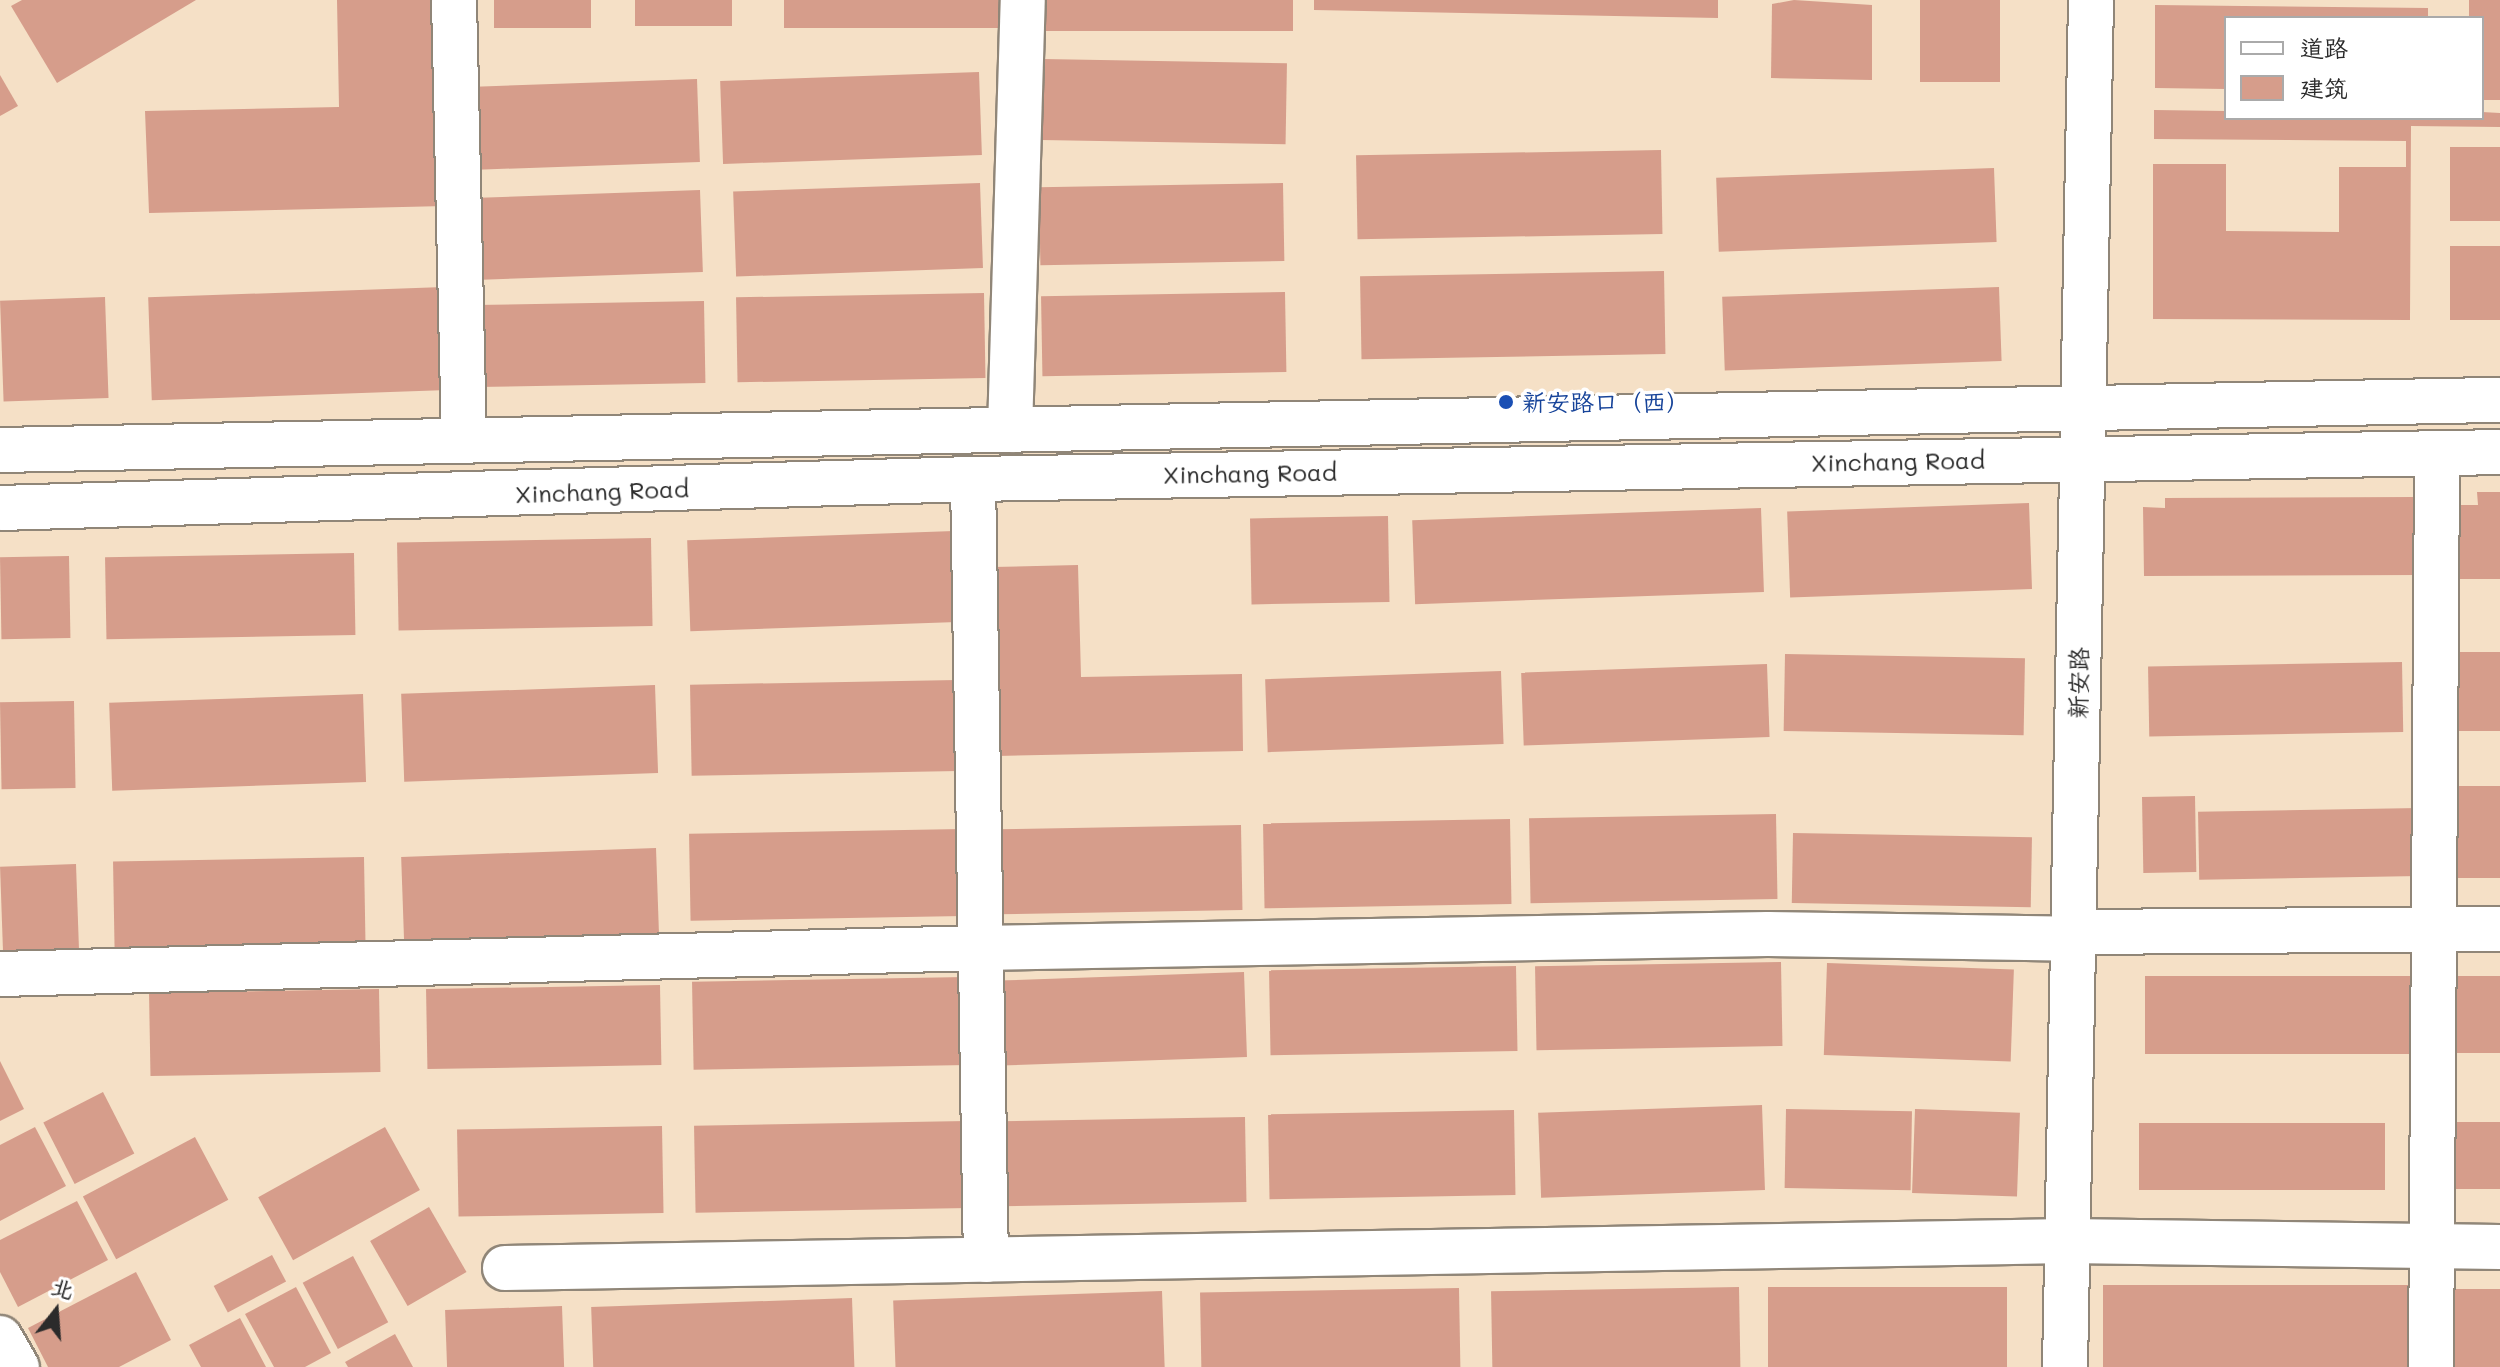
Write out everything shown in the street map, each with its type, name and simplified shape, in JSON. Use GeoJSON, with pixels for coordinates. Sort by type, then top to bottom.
{"type":"FeatureCollection","features":[{"type":"Feature","properties":{"kind":"street"},"geometry":{"type":"LineString","coordinates":[[454,0],[464,439]]}},
{"type":"Feature","properties":{"kind":"street"},"geometry":{"type":"LineString","coordinates":[[1010,430],[1023,0]]}},
{"type":"Feature","properties":{"kind":"street","name":"新安路"},"geometry":{"type":"LineString","coordinates":[[2065,1367],[2080,411],[2091,0]]}},
{"type":"Feature","properties":{"kind":"street","name":"Xinchang Road"},"geometry":{"type":"LineString","coordinates":[[0,450],[2080,411],[2500,400]]}},
{"type":"Feature","properties":{"kind":"street","name":"Xinchang Road"},"geometry":{"type":"LineString","coordinates":[[0,508],[973,479],[2080,457],[2500,452]]}},
{"type":"Feature","properties":{"kind":"street"},"geometry":{"type":"LineString","coordinates":[[2431,1367],[2435,1247],[2437,453]]}},
{"type":"Feature","properties":{"kind":"street"},"geometry":{"type":"LineString","coordinates":[[973,479],[986,1260]]}},
{"type":"Feature","properties":{"kind":"street"},"geometry":{"type":"LineString","coordinates":[[0,974],[980,948],[1768,934],[2073,936],[2500,929]]}},
{"type":"Feature","properties":{"kind":"street"},"geometry":{"type":"LineString","coordinates":[[505,1268],[2067,1241],[2500,1247]]}},
{"type":"Feature","properties":{"kind":"street"},"geometry":{"type":"LineString","coordinates":[[0,1338],[17,1367]]}},
{"type":"Feature","properties":{"kind":"building"},"geometry":{"type":"Polygon","coordinates":[[[22,0],[196,0],[57,83],[11,6],[22,0]]]}},
{"type":"Feature","properties":{"kind":"building"},"geometry":{"type":"Polygon","coordinates":[[[337,0],[439,0],[445,206],[149,213],[145,111],[339,107],[337,0]]]}},
{"type":"Feature","properties":{"kind":"building"},"geometry":{"type":"Polygon","coordinates":[[[494,0],[591,0],[591,28],[494,28],[494,0]]]}},
{"type":"Feature","properties":{"kind":"building"},"geometry":{"type":"Polygon","coordinates":[[[635,0],[732,0],[732,26],[635,26],[635,0]]]}},
{"type":"Feature","properties":{"kind":"building"},"geometry":{"type":"Polygon","coordinates":[[[784,0],[1004,0],[1004,28],[784,28],[784,0]]]}},
{"type":"Feature","properties":{"kind":"building"},"geometry":{"type":"Polygon","coordinates":[[[1045,0],[1293,0],[1293,31],[1045,31],[1045,0]]]}},
{"type":"Feature","properties":{"kind":"building"},"geometry":{"type":"Polygon","coordinates":[[[1314,0],[1718,0],[1718,18],[1314,10],[1314,0]]]}},
{"type":"Feature","properties":{"kind":"building"},"geometry":{"type":"Polygon","coordinates":[[[1794,0],[1872,5],[1872,80],[1771,78],[1772,4],[1794,0]]]}},
{"type":"Feature","properties":{"kind":"building"},"geometry":{"type":"Polygon","coordinates":[[[1920,0],[2000,0],[2000,82],[1920,82],[1920,0]]]}},
{"type":"Feature","properties":{"kind":"building"},"geometry":{"type":"Polygon","coordinates":[[[2469,0],[2500,0],[2500,100],[2484,100],[2484,16],[2469,16],[2469,0]]]}},
{"type":"Feature","properties":{"kind":"building"},"geometry":{"type":"Polygon","coordinates":[[[2155,5],[2428,8],[2428,16],[2224,16],[2224,89],[2155,88],[2155,5]]]}},
{"type":"Feature","properties":{"kind":"building"},"geometry":{"type":"Polygon","coordinates":[[[1043,59],[1287,63],[1286,144],[1042,140],[1043,59]]]}},
{"type":"Feature","properties":{"kind":"building"},"geometry":{"type":"Polygon","coordinates":[[[979,72],[982,155],[723,164],[720,81],[979,72]]]}},
{"type":"Feature","properties":{"kind":"building"},"geometry":{"type":"Polygon","coordinates":[[[0,75],[18,106],[0,116],[0,75]]]}},
{"type":"Feature","properties":{"kind":"building"},"geometry":{"type":"Polygon","coordinates":[[[697,79],[700,162],[471,170],[468,87],[697,79]]]}},
{"type":"Feature","properties":{"kind":"building"},"geometry":{"type":"Polygon","coordinates":[[[2154,110],[2224,111],[2224,120],[2484,120],[2484,112],[2500,113],[2500,127],[2411,126],[2410,320],[2153,319],[2153,164],[2226,164],[2226,231],[2339,232],[2339,167],[2406,167],[2406,141],[2154,139],[2154,110]]]}},
{"type":"Feature","properties":{"kind":"building"},"geometry":{"type":"Polygon","coordinates":[[[2450,147],[2500,147],[2500,221],[2450,221],[2450,147]]]}},
{"type":"Feature","properties":{"kind":"building"},"geometry":{"type":"Polygon","coordinates":[[[1661,150],[1662,234],[1358,239],[1356,155],[1661,150]]]}},
{"type":"Feature","properties":{"kind":"building"},"geometry":{"type":"Polygon","coordinates":[[[1994,168],[1997,242],[1719,252],[1716,178],[1994,168]]]}},
{"type":"Feature","properties":{"kind":"building"},"geometry":{"type":"Polygon","coordinates":[[[980,183],[983,268],[736,277],[733,192],[980,183]]]}},
{"type":"Feature","properties":{"kind":"building"},"geometry":{"type":"Polygon","coordinates":[[[1283,183],[1284,261],[1040,265],[1039,187],[1283,183]]]}},
{"type":"Feature","properties":{"kind":"building"},"geometry":{"type":"Polygon","coordinates":[[[700,190],[703,272],[475,280],[472,198],[700,190]]]}},
{"type":"Feature","properties":{"kind":"building"},"geometry":{"type":"Polygon","coordinates":[[[2450,246],[2500,246],[2500,320],[2450,320],[2450,246]]]}},
{"type":"Feature","properties":{"kind":"building"},"geometry":{"type":"Polygon","coordinates":[[[1664,271],[1665,354],[1361,359],[1360,276],[1664,271]]]}},
{"type":"Feature","properties":{"kind":"building"},"geometry":{"type":"Polygon","coordinates":[[[444,287],[448,390],[152,400],[148,297],[444,287]]]}},
{"type":"Feature","properties":{"kind":"building"},"geometry":{"type":"Polygon","coordinates":[[[1999,287],[2002,361],[1725,371],[1722,297],[1999,287]]]}},
{"type":"Feature","properties":{"kind":"building"},"geometry":{"type":"Polygon","coordinates":[[[1285,292],[1286,372],[1042,376],[1041,296],[1285,292]]]}},
{"type":"Feature","properties":{"kind":"building"},"geometry":{"type":"Polygon","coordinates":[[[984,293],[985,378],[738,382],[736,297],[984,293]]]}},
{"type":"Feature","properties":{"kind":"building"},"geometry":{"type":"Polygon","coordinates":[[[105,297],[109,398],[4,402],[0,301],[105,297]]]}},
{"type":"Feature","properties":{"kind":"building"},"geometry":{"type":"Polygon","coordinates":[[[704,301],[705,383],[476,387],[475,305],[704,301]]]}},
{"type":"Feature","properties":{"kind":"building"},"geometry":{"type":"Polygon","coordinates":[[[2477,492],[2500,492],[2500,579],[2451,579],[2451,505],[2478,505],[2477,492]]]}},
{"type":"Feature","properties":{"kind":"building"},"geometry":{"type":"Polygon","coordinates":[[[2416,497],[2418,575],[2144,576],[2143,507],[2165,508],[2165,498],[2416,497]]]}},
{"type":"Feature","properties":{"kind":"building"},"geometry":{"type":"Polygon","coordinates":[[[2029,503],[2032,589],[1790,597],[1787,511],[2029,503]]]}},
{"type":"Feature","properties":{"kind":"building"},"geometry":{"type":"Polygon","coordinates":[[[1761,508],[1764,592],[1415,604],[1412,520],[1761,508]]]}},
{"type":"Feature","properties":{"kind":"building"},"geometry":{"type":"Polygon","coordinates":[[[1388,516],[1390,602],[1252,604],[1250,518],[1388,516]]]}},
{"type":"Feature","properties":{"kind":"building"},"geometry":{"type":"Polygon","coordinates":[[[954,531],[957,622],[690,631],[687,540],[954,531]]]}},
{"type":"Feature","properties":{"kind":"building"},"geometry":{"type":"Polygon","coordinates":[[[651,538],[653,626],[399,630],[397,542],[651,538]]]}},
{"type":"Feature","properties":{"kind":"building"},"geometry":{"type":"Polygon","coordinates":[[[354,553],[355,635],[106,639],[105,557],[354,553]]]}},
{"type":"Feature","properties":{"kind":"building"},"geometry":{"type":"Polygon","coordinates":[[[69,556],[70,638],[1,639],[0,557],[69,556]]]}},
{"type":"Feature","properties":{"kind":"building"},"geometry":{"type":"Polygon","coordinates":[[[1078,565],[1081,677],[1242,674],[1243,751],[997,756],[993,567],[1078,565]]]}},
{"type":"Feature","properties":{"kind":"building"},"geometry":{"type":"Polygon","coordinates":[[[2454,652],[2500,652],[2500,731],[2454,731],[2454,652]]]}},
{"type":"Feature","properties":{"kind":"building"},"geometry":{"type":"Polygon","coordinates":[[[1785,654],[2025,658],[2024,735],[1784,731],[1785,654]]]}},
{"type":"Feature","properties":{"kind":"building"},"geometry":{"type":"Polygon","coordinates":[[[2402,662],[2403,732],[2149,736],[2148,666],[2402,662]]]}},
{"type":"Feature","properties":{"kind":"building"},"geometry":{"type":"Polygon","coordinates":[[[1767,664],[1770,737],[1524,746],[1521,673],[1767,664]]]}},
{"type":"Feature","properties":{"kind":"building"},"geometry":{"type":"Polygon","coordinates":[[[1501,671],[1504,744],[1268,752],[1265,679],[1501,671]]]}},
{"type":"Feature","properties":{"kind":"building"},"geometry":{"type":"Polygon","coordinates":[[[957,680],[959,771],[692,776],[690,685],[957,680]]]}},
{"type":"Feature","properties":{"kind":"building"},"geometry":{"type":"Polygon","coordinates":[[[655,685],[658,773],[404,782],[401,694],[655,685]]]}},
{"type":"Feature","properties":{"kind":"building"},"geometry":{"type":"Polygon","coordinates":[[[363,694],[366,782],[112,791],[109,703],[363,694]]]}},
{"type":"Feature","properties":{"kind":"building"},"geometry":{"type":"Polygon","coordinates":[[[74,701],[76,788],[2,789],[0,702],[74,701]]]}},
{"type":"Feature","properties":{"kind":"building"},"geometry":{"type":"Polygon","coordinates":[[[2452,786],[2500,786],[2500,878],[2452,878],[2452,786]]]}},
{"type":"Feature","properties":{"kind":"building"},"geometry":{"type":"Polygon","coordinates":[[[2195,796],[2196,872],[2143,873],[2142,797],[2195,796]]]}},
{"type":"Feature","properties":{"kind":"building"},"geometry":{"type":"Polygon","coordinates":[[[2419,808],[2420,876],[2199,880],[2198,812],[2419,808]]]}},
{"type":"Feature","properties":{"kind":"building"},"geometry":{"type":"Polygon","coordinates":[[[1776,814],[1777,899],[1531,903],[1529,818],[1776,814]]]}},
{"type":"Feature","properties":{"kind":"building"},"geometry":{"type":"Polygon","coordinates":[[[1510,819],[1511,904],[1265,908],[1263,823],[1510,819]]]}},
{"type":"Feature","properties":{"kind":"building"},"geometry":{"type":"Polygon","coordinates":[[[1241,825],[1242,910],[997,914],[995,829],[1241,825]]]}},
{"type":"Feature","properties":{"kind":"building"},"geometry":{"type":"Polygon","coordinates":[[[962,829],[964,916],[691,921],[689,834],[962,829]]]}},
{"type":"Feature","properties":{"kind":"building"},"geometry":{"type":"Polygon","coordinates":[[[1793,833],[2032,837],[2031,907],[1792,903],[1793,833]]]}},
{"type":"Feature","properties":{"kind":"building"},"geometry":{"type":"Polygon","coordinates":[[[656,848],[659,937],[404,946],[401,857],[656,848]]]}},
{"type":"Feature","properties":{"kind":"building"},"geometry":{"type":"Polygon","coordinates":[[[364,857],[366,950],[115,954],[113,861],[364,857]]]}},
{"type":"Feature","properties":{"kind":"building"},"geometry":{"type":"Polygon","coordinates":[[[76,864],[79,954],[3,957],[0,867],[76,864]]]}},
{"type":"Feature","properties":{"kind":"building"},"geometry":{"type":"Polygon","coordinates":[[[1781,962],[1782,1046],[1537,1050],[1535,966],[1781,962]]]}},
{"type":"Feature","properties":{"kind":"building"},"geometry":{"type":"Polygon","coordinates":[[[1827,963],[2014,970],[2011,1061],[1824,1055],[1827,963]]]}},
{"type":"Feature","properties":{"kind":"building"},"geometry":{"type":"Polygon","coordinates":[[[1516,966],[1517,1051],[1271,1055],[1269,970],[1516,966]]]}},
{"type":"Feature","properties":{"kind":"building"},"geometry":{"type":"Polygon","coordinates":[[[1244,972],[1247,1057],[1001,1066],[998,981],[1244,972]]]}},
{"type":"Feature","properties":{"kind":"building"},"geometry":{"type":"Polygon","coordinates":[[[2145,976],[2411,976],[2411,1054],[2145,1054],[2145,976]]]}},
{"type":"Feature","properties":{"kind":"building"},"geometry":{"type":"Polygon","coordinates":[[[2452,976],[2500,976],[2500,1053],[2452,1053],[2452,976]]]}},
{"type":"Feature","properties":{"kind":"building"},"geometry":{"type":"Polygon","coordinates":[[[966,977],[968,1065],[694,1070],[692,982],[966,977]]]}},
{"type":"Feature","properties":{"kind":"building"},"geometry":{"type":"Polygon","coordinates":[[[660,985],[661,1065],[427,1069],[426,989],[660,985]]]}},
{"type":"Feature","properties":{"kind":"building"},"geometry":{"type":"Polygon","coordinates":[[[379,989],[380,1072],[150,1076],[149,993],[379,989]]]}},
{"type":"Feature","properties":{"kind":"building"},"geometry":{"type":"Polygon","coordinates":[[[0,1061],[24,1109],[0,1121],[0,1061]]]}},
{"type":"Feature","properties":{"kind":"building"},"geometry":{"type":"Polygon","coordinates":[[[103,1092],[134,1153],[75,1184],[43,1122],[103,1092]]]}},
{"type":"Feature","properties":{"kind":"building"},"geometry":{"type":"Polygon","coordinates":[[[1762,1105],[1765,1190],[1541,1198],[1538,1113],[1762,1105]]]}},
{"type":"Feature","properties":{"kind":"building"},"geometry":{"type":"Polygon","coordinates":[[[1786,1109],[1912,1111],[1911,1190],[1785,1188],[1786,1109]]]}},
{"type":"Feature","properties":{"kind":"building"},"geometry":{"type":"Polygon","coordinates":[[[1915,1109],[2020,1113],[2017,1197],[1912,1193],[1915,1109]]]}},
{"type":"Feature","properties":{"kind":"building"},"geometry":{"type":"Polygon","coordinates":[[[1514,1110],[1515,1195],[1270,1199],[1268,1114],[1514,1110]]]}},
{"type":"Feature","properties":{"kind":"building"},"geometry":{"type":"Polygon","coordinates":[[[1245,1117],[1246,1202],[1001,1206],[999,1121],[1245,1117]]]}},
{"type":"Feature","properties":{"kind":"building"},"geometry":{"type":"Polygon","coordinates":[[[967,1121],[969,1208],[696,1213],[694,1126],[967,1121]]]}},
{"type":"Feature","properties":{"kind":"building"},"geometry":{"type":"Polygon","coordinates":[[[2455,1122],[2500,1122],[2500,1189],[2455,1189],[2455,1122]]]}},
{"type":"Feature","properties":{"kind":"building"},"geometry":{"type":"Polygon","coordinates":[[[2139,1123],[2385,1123],[2385,1190],[2139,1190],[2139,1123]]]}},
{"type":"Feature","properties":{"kind":"building"},"geometry":{"type":"Polygon","coordinates":[[[662,1126],[664,1213],[459,1217],[457,1130],[662,1126]]]}},
{"type":"Feature","properties":{"kind":"building"},"geometry":{"type":"Polygon","coordinates":[[[35,1127],[66,1186],[0,1221],[0,1145],[35,1127]]]}},
{"type":"Feature","properties":{"kind":"building"},"geometry":{"type":"Polygon","coordinates":[[[385,1127],[420,1190],[293,1260],[258,1197],[385,1127]]]}},
{"type":"Feature","properties":{"kind":"building"},"geometry":{"type":"Polygon","coordinates":[[[195,1137],[228,1200],[116,1259],[83,1197],[195,1137]]]}},
{"type":"Feature","properties":{"kind":"building"},"geometry":{"type":"Polygon","coordinates":[[[77,1201],[108,1260],[18,1307],[0,1272],[0,1240],[77,1201]]]}},
{"type":"Feature","properties":{"kind":"building"},"geometry":{"type":"Polygon","coordinates":[[[429,1207],[466,1272],[408,1306],[370,1241],[429,1207]]]}},
{"type":"Feature","properties":{"kind":"building"},"geometry":{"type":"Polygon","coordinates":[[[272,1255],[286,1281],[228,1312],[214,1286],[272,1255]]]}},
{"type":"Feature","properties":{"kind":"building"},"geometry":{"type":"Polygon","coordinates":[[[353,1256],[388,1322],[338,1349],[303,1283],[353,1256]]]}},
{"type":"Feature","properties":{"kind":"building"},"geometry":{"type":"Polygon","coordinates":[[[136,1272],[171,1340],[119,1367],[48,1367],[28,1328],[136,1272]]]}},
{"type":"Feature","properties":{"kind":"building"},"geometry":{"type":"Polygon","coordinates":[[[2103,1285],[2420,1285],[2420,1367],[2103,1367],[2103,1285]]]}},
{"type":"Feature","properties":{"kind":"building"},"geometry":{"type":"Polygon","coordinates":[[[296,1287],[331,1353],[305,1367],[274,1367],[245,1314],[296,1287]]]}},
{"type":"Feature","properties":{"kind":"building"},"geometry":{"type":"Polygon","coordinates":[[[1739,1287],[1740,1367],[1492,1367],[1491,1291],[1739,1287]]]}},
{"type":"Feature","properties":{"kind":"building"},"geometry":{"type":"Polygon","coordinates":[[[1768,1287],[2007,1287],[2007,1367],[1768,1367],[1768,1287]]]}},
{"type":"Feature","properties":{"kind":"building"},"geometry":{"type":"Polygon","coordinates":[[[1459,1288],[1460,1367],[1201,1367],[1200,1293],[1459,1288]]]}},
{"type":"Feature","properties":{"kind":"building"},"geometry":{"type":"Polygon","coordinates":[[[2446,1289],[2500,1289],[2500,1367],[2446,1367],[2446,1289]]]}},
{"type":"Feature","properties":{"kind":"building"},"geometry":{"type":"Polygon","coordinates":[[[1162,1291],[1165,1367],[895,1367],[893,1300],[1162,1291]]]}},
{"type":"Feature","properties":{"kind":"building"},"geometry":{"type":"Polygon","coordinates":[[[852,1298],[854,1367],[593,1367],[591,1307],[852,1298]]]}},
{"type":"Feature","properties":{"kind":"building"},"geometry":{"type":"Polygon","coordinates":[[[562,1306],[564,1367],[447,1367],[445,1310],[562,1306]]]}},
{"type":"Feature","properties":{"kind":"building"},"geometry":{"type":"Polygon","coordinates":[[[240,1318],[266,1367],[201,1367],[189,1345],[240,1318]]]}},
{"type":"Feature","properties":{"kind":"building"},"geometry":{"type":"Polygon","coordinates":[[[395,1334],[413,1367],[348,1367],[345,1362],[395,1334]]]}},
{"type":"Feature","properties":{"kind":"place","name":"新安路口（西）"},"geometry":{"type":"Point","coordinates":[1506,402]}}]}
